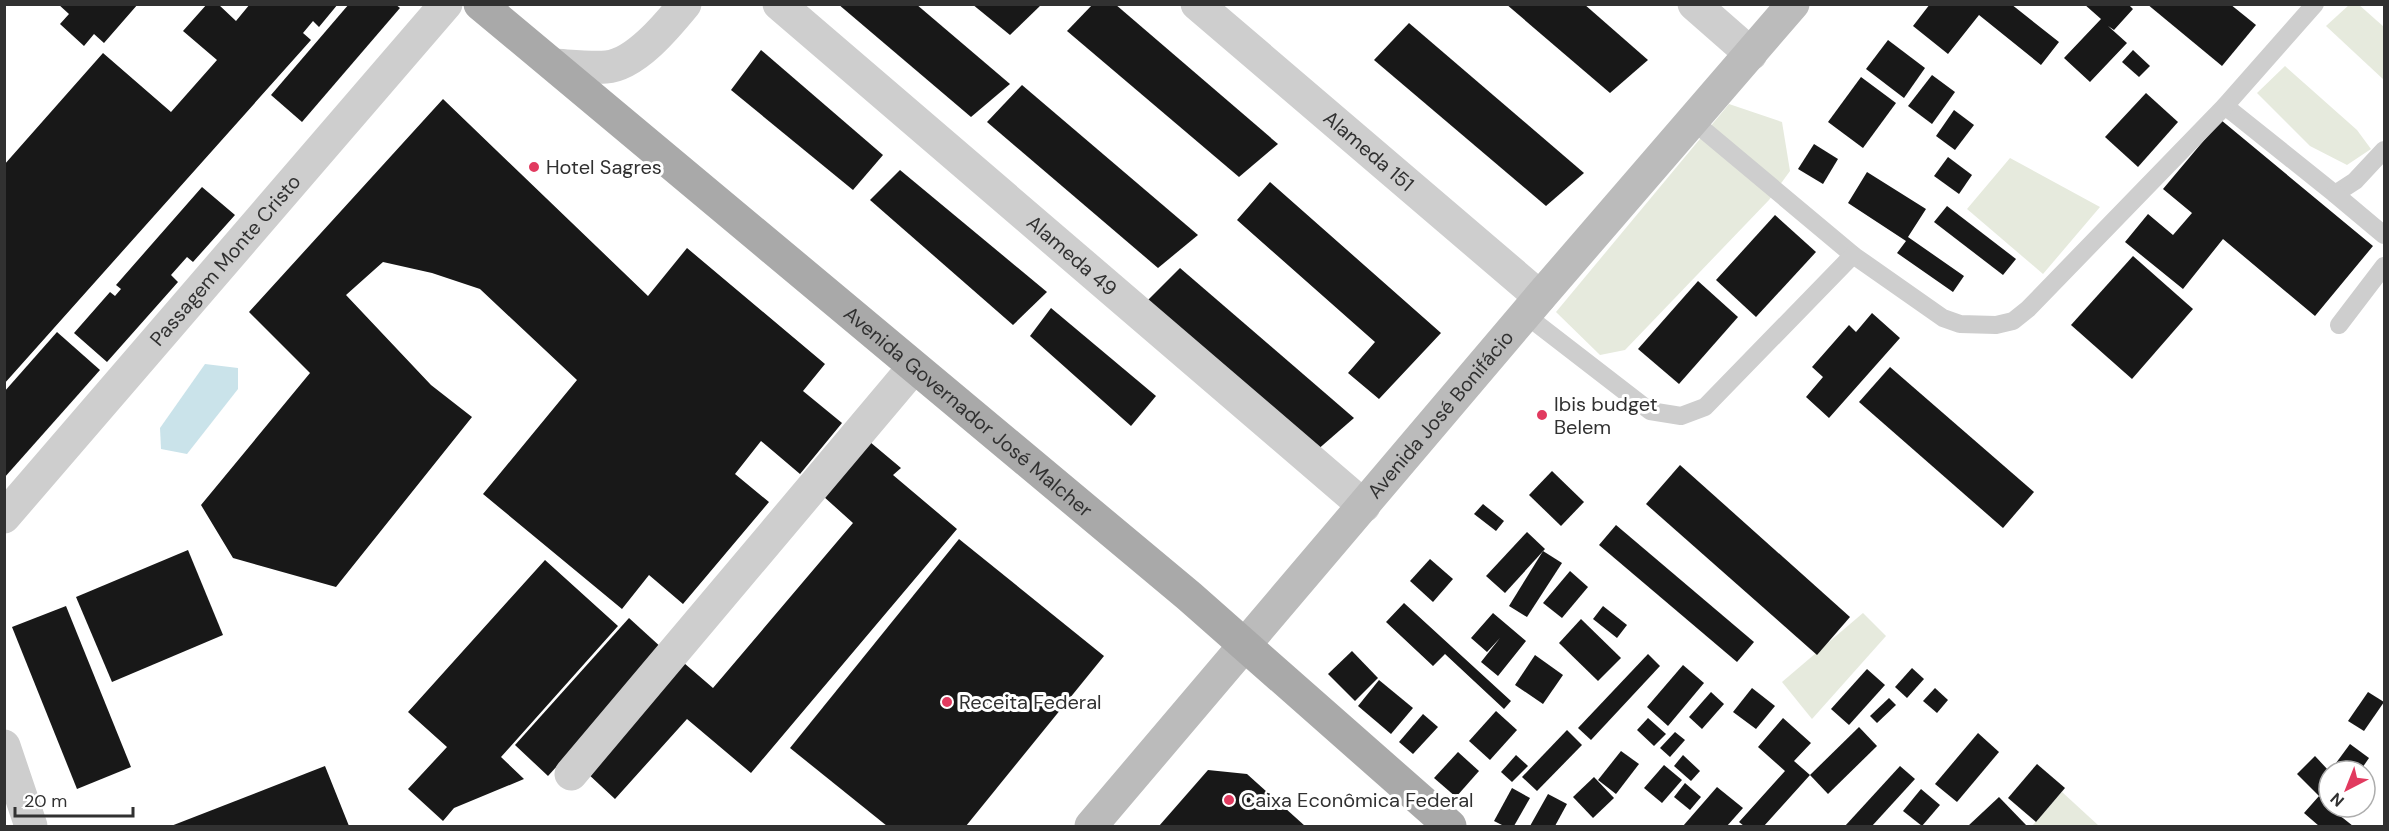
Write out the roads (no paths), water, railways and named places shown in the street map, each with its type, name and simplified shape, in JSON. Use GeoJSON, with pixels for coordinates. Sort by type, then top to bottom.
{"type":"FeatureCollection","features":[{"type":"Feature","properties":{"kind":"main road","name":"Avenida Governador José Malcher"},"geometry":{"type":"LineString","coordinates":[[480,4],[1245,644],[1450,826]]}},
{"type":"Feature","properties":{"kind":"main road","name":"Avenida José Bonifácio"},"geometry":{"type":"LineString","coordinates":[[1091,826],[1793,4]]}},
{"type":"Feature","properties":{"kind":"street","name":"Passagem Monte Cristo"},"geometry":{"type":"LineString","coordinates":[[4,517],[446,4]]}},
{"type":"Feature","properties":{"kind":"street"},"geometry":{"type":"LineString","coordinates":[[554,65],[608,67],[630,59],[657,35],[685,4]]}},
{"type":"Feature","properties":{"kind":"street","name":"Alameda 49"},"geometry":{"type":"LineString","coordinates":[[779,4],[1364,506]]}},
{"type":"Feature","properties":{"kind":"street","name":"Alameda 151"},"geometry":{"type":"LineString","coordinates":[[1197,4],[1534,307]]}},
{"type":"Feature","properties":{"kind":"street"},"geometry":{"type":"LineString","coordinates":[[1694,4],[1751,54]]}},
{"type":"Feature","properties":{"kind":"street"},"geometry":{"type":"LineString","coordinates":[[571,774],[914,367]]}},
{"type":"Feature","properties":{"kind":"street"},"geometry":{"type":"LineString","coordinates":[[4,746],[31,826]]}},
{"type":"Feature","properties":{"kind":"lane"},"geometry":{"type":"LineString","coordinates":[[1693,121],[1853,255],[1943,318],[1960,324],[1996,325],[2013,321],[2028,309],[2225,106],[2315,4]]}},
{"type":"Feature","properties":{"kind":"lane"},"geometry":{"type":"LineString","coordinates":[[2225,106],[2385,235]]}},
{"type":"Feature","properties":{"kind":"lane"},"geometry":{"type":"LineString","coordinates":[[2335,194],[2355,181],[2385,150]]}},
{"type":"Feature","properties":{"kind":"lane"},"geometry":{"type":"LineString","coordinates":[[1534,307],[1650,411],[1681,416],[1705,407],[1853,255]]}},
{"type":"Feature","properties":{"kind":"lane"},"geometry":{"type":"LineString","coordinates":[[2339,325],[2385,266]]}},
{"type":"Feature","properties":{"kind":"water"},"geometry":{"type":"Polygon","coordinates":[[[205,364],[238,368],[238,389],[187,454],[161,449],[160,428],[205,364]]]}},
{"type":"Feature","properties":{"kind":"place","name":"Hotel Sagres"},"geometry":{"type":"Point","coordinates":[534,167]}},
{"type":"Feature","properties":{"kind":"place","name":"Ibis budget Belem"},"geometry":{"type":"Point","coordinates":[1542,415]}},
{"type":"Feature","properties":{"kind":"place","name":"Receita Federal"},"geometry":{"type":"Point","coordinates":[947,702]}},
{"type":"Feature","properties":{"kind":"place","name":"Caixa Econômica Federal"},"geometry":{"type":"Point","coordinates":[1229,800]}}]}
